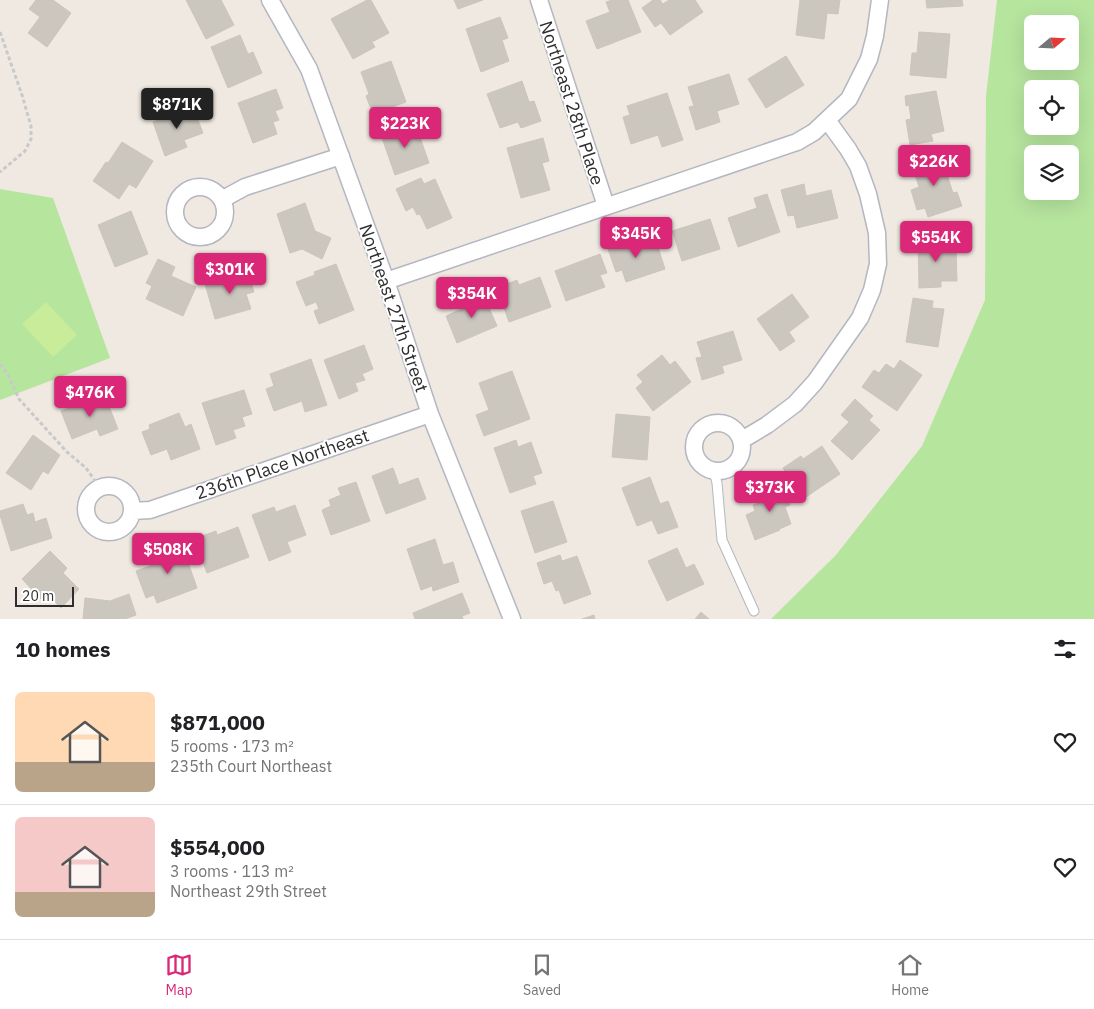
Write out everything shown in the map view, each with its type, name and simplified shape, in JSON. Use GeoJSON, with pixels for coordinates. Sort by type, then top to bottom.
{"type":"FeatureCollection","features":[{"type":"Feature","properties":{"kind":"street","name":"Northeast 27th Street"},"geometry":{"type":"LineString","coordinates":[[270,0],[309,69],[386,281],[430,414],[512,619]]}},
{"type":"Feature","properties":{"kind":"street","name":"Northeast 28th Place"},"geometry":{"type":"LineString","coordinates":[[539,0],[606,206]]}},
{"type":"Feature","properties":{"kind":"street"},"geometry":{"type":"LineString","coordinates":[[386,281],[798,142],[814,132],[849,99],[870,59],[880,0]]}},
{"type":"Feature","properties":{"kind":"street"},"geometry":{"type":"LineString","coordinates":[[741,439],[767,425],[795,404],[815,382],[860,318],[872,290],[878,264],[877,233],[868,194],[858,166],[848,148],[827,120]]}},
{"type":"Feature","properties":{"kind":"street"},"geometry":{"type":"LineString","coordinates":[[223,199],[245,187],[341,156]]}},
{"type":"Feature","properties":{"kind":"street","name":"236th Place Northeast"},"geometry":{"type":"LineString","coordinates":[[133,511],[150,510],[430,414]]}},
{"type":"Feature","properties":{"kind":"street"},"geometry":{"type":"LineString","coordinates":[[717,422],[725,423],[732,426],[738,432],[741,439],[741,455],[730,468],[714,471],[706,468],[696,457],[694,441],[702,428],[717,422]]}},
{"type":"Feature","properties":{"kind":"street"},"geometry":{"type":"LineString","coordinates":[[108,486],[123,490],[132,503],[133,511],[131,518],[122,530],[107,533],[99,531],[88,520],[86,505],[89,498],[100,488],[108,486]]}},
{"type":"Feature","properties":{"kind":"lane"},"geometry":{"type":"LineString","coordinates":[[714,471],[717,483],[722,540],[754,611]]}},
{"type":"Feature","properties":{"kind":"path"},"geometry":{"type":"LineString","coordinates":[[0,32],[31,126],[31,139],[25,150],[0,172]]}},
{"type":"Feature","properties":{"kind":"path"},"geometry":{"type":"LineString","coordinates":[[0,364],[8,375],[19,399],[67,452],[86,468],[100,488]]}},
{"type":"Feature","properties":{"kind":"green space"},"geometry":{"type":"Polygon","coordinates":[[[997,0],[1094,0],[1094,619],[771,619],[836,555],[922,446],[985,300],[986,96],[997,0]]]}},
{"type":"Feature","properties":{"kind":"green space"},"geometry":{"type":"Polygon","coordinates":[[[0,189],[53,198],[110,358],[0,400],[0,189]]]}},
{"type":"Feature","properties":{"kind":"green space"},"geometry":{"type":"Polygon","coordinates":[[[46,302],[77,335],[53,357],[22,324],[46,302]]]}},
{"type":"Feature","properties":{"kind":"building"},"geometry":{"type":"Polygon","coordinates":[[[36,0],[53,0],[71,13],[47,47],[28,33],[40,17],[29,9],[36,0]]]}},
{"type":"Feature","properties":{"kind":"building"},"geometry":{"type":"Polygon","coordinates":[[[186,0],[221,0],[234,25],[206,39],[186,0]]]}},
{"type":"Feature","properties":{"kind":"building"},"geometry":{"type":"Polygon","coordinates":[[[367,0],[371,0],[389,33],[372,42],[375,47],[353,59],[331,19],[367,0]]]}},
{"type":"Feature","properties":{"kind":"building"},"geometry":{"type":"Polygon","coordinates":[[[454,0],[483,0],[458,9],[454,0]]]}},
{"type":"Feature","properties":{"kind":"building"},"geometry":{"type":"Polygon","coordinates":[[[628,0],[641,32],[597,49],[586,21],[610,12],[606,2],[628,0]]]}},
{"type":"Feature","properties":{"kind":"building"},"geometry":{"type":"Polygon","coordinates":[[[653,0],[660,0],[663,4],[669,0],[695,0],[703,12],[670,35],[661,23],[655,27],[642,8],[653,0]]]}},
{"type":"Feature","properties":{"kind":"building"},"geometry":{"type":"Polygon","coordinates":[[[800,0],[840,0],[838,14],[827,13],[824,39],[796,35],[800,0]]]}},
{"type":"Feature","properties":{"kind":"building"},"geometry":{"type":"Polygon","coordinates":[[[926,0],[962,0],[963,6],[927,8],[926,0]]]}},
{"type":"Feature","properties":{"kind":"building"},"geometry":{"type":"Polygon","coordinates":[[[500,17],[508,38],[502,40],[509,61],[481,72],[466,29],[500,17]]]}},
{"type":"Feature","properties":{"kind":"building"},"geometry":{"type":"Polygon","coordinates":[[[919,32],[950,34],[946,78],[910,75],[912,53],[917,53],[919,32]]]}},
{"type":"Feature","properties":{"kind":"building"},"geometry":{"type":"Polygon","coordinates":[[[240,35],[248,54],[253,52],[262,73],[228,88],[211,47],[240,35]]]}},
{"type":"Feature","properties":{"kind":"building"},"geometry":{"type":"Polygon","coordinates":[[[786,56],[804,85],[766,108],[748,79],[786,56]]]}},
{"type":"Feature","properties":{"kind":"building"},"geometry":{"type":"Polygon","coordinates":[[[391,61],[406,102],[373,114],[366,96],[369,94],[361,72],[391,61]]]}},
{"type":"Feature","properties":{"kind":"building"},"geometry":{"type":"Polygon","coordinates":[[[729,74],[739,104],[717,111],[720,122],[696,130],[689,107],[694,106],[688,87],[729,74]]]}},
{"type":"Feature","properties":{"kind":"building"},"geometry":{"type":"Polygon","coordinates":[[[522,81],[529,102],[534,101],[541,121],[521,128],[518,122],[500,128],[487,94],[522,81]]]}},
{"type":"Feature","properties":{"kind":"building"},"geometry":{"type":"Polygon","coordinates":[[[276,89],[283,108],[275,111],[279,120],[273,122],[277,134],[253,143],[238,103],[276,89]]]}},
{"type":"Feature","properties":{"kind":"building"},"geometry":{"type":"Polygon","coordinates":[[[936,91],[944,131],[931,134],[933,141],[910,145],[906,120],[911,119],[909,105],[906,106],[905,96],[936,91]]]}},
{"type":"Feature","properties":{"kind":"building"},"geometry":{"type":"Polygon","coordinates":[[[667,93],[683,140],[662,147],[658,135],[631,144],[623,117],[630,115],[627,106],[667,93]]]}},
{"type":"Feature","properties":{"kind":"building"},"geometry":{"type":"Polygon","coordinates":[[[193,107],[203,133],[184,140],[187,147],[165,156],[153,122],[193,107]]]}},
{"type":"Feature","properties":{"kind":"building"},"geometry":{"type":"Polygon","coordinates":[[[415,123],[429,163],[395,175],[381,135],[415,123]]]}},
{"type":"Feature","properties":{"kind":"building"},"geometry":{"type":"Polygon","coordinates":[[[543,138],[549,161],[542,163],[550,190],[521,198],[507,148],[543,138]]]}},
{"type":"Feature","properties":{"kind":"building"},"geometry":{"type":"Polygon","coordinates":[[[122,142],[153,161],[136,188],[129,184],[119,199],[93,181],[122,142]]]}},
{"type":"Feature","properties":{"kind":"building"},"geometry":{"type":"Polygon","coordinates":[[[940,153],[953,193],[957,192],[962,206],[928,217],[925,208],[917,210],[911,190],[919,187],[911,162],[940,153]]]}},
{"type":"Feature","properties":{"kind":"building"},"geometry":{"type":"Polygon","coordinates":[[[421,178],[424,184],[435,179],[452,218],[427,229],[420,214],[417,215],[413,207],[406,211],[396,189],[421,178]]]}},
{"type":"Feature","properties":{"kind":"building"},"geometry":{"type":"Polygon","coordinates":[[[804,184],[806,196],[831,190],[838,218],[797,228],[794,215],[788,216],[781,190],[804,184]]]}},
{"type":"Feature","properties":{"kind":"building"},"geometry":{"type":"Polygon","coordinates":[[[767,194],[780,232],[738,247],[728,218],[757,208],[754,198],[767,194]]]}},
{"type":"Feature","properties":{"kind":"building"},"geometry":{"type":"Polygon","coordinates":[[[305,203],[315,231],[331,238],[322,259],[302,249],[290,253],[277,214],[305,203]]]}},
{"type":"Feature","properties":{"kind":"building"},"geometry":{"type":"Polygon","coordinates":[[[131,211],[148,254],[115,267],[98,225],[131,211]]]}},
{"type":"Feature","properties":{"kind":"building"},"geometry":{"type":"Polygon","coordinates":[[[710,219],[720,249],[682,261],[672,231],[710,219]]]}},
{"type":"Feature","properties":{"kind":"building"},"geometry":{"type":"Polygon","coordinates":[[[630,239],[633,248],[656,241],[665,269],[626,282],[622,270],[616,272],[607,246],[630,239]]]}},
{"type":"Feature","properties":{"kind":"building"},"geometry":{"type":"Polygon","coordinates":[[[947,239],[947,249],[956,249],[957,281],[941,281],[941,287],[919,288],[918,240],[947,239]]]}},
{"type":"Feature","properties":{"kind":"building"},"geometry":{"type":"Polygon","coordinates":[[[600,254],[607,273],[600,275],[605,287],[566,301],[555,271],[600,254]]]}},
{"type":"Feature","properties":{"kind":"building"},"geometry":{"type":"Polygon","coordinates":[[[158,259],[175,267],[171,276],[196,287],[183,316],[146,299],[152,286],[146,283],[158,259]]]}},
{"type":"Feature","properties":{"kind":"building"},"geometry":{"type":"Polygon","coordinates":[[[336,264],[354,310],[319,324],[314,311],[319,309],[316,302],[306,306],[296,282],[315,275],[314,272],[336,264]]]}},
{"type":"Feature","properties":{"kind":"building"},"geometry":{"type":"Polygon","coordinates":[[[247,271],[254,292],[246,294],[251,309],[215,319],[205,284],[247,271]]]}},
{"type":"Feature","properties":{"kind":"building"},"geometry":{"type":"Polygon","coordinates":[[[540,277],[551,307],[509,322],[497,288],[517,280],[519,285],[540,277]]]}},
{"type":"Feature","properties":{"kind":"building"},"geometry":{"type":"Polygon","coordinates":[[[483,294],[497,326],[457,343],[446,316],[464,308],[462,302],[483,294]]]}},
{"type":"Feature","properties":{"kind":"building"},"geometry":{"type":"Polygon","coordinates":[[[792,294],[809,317],[789,332],[795,341],[780,351],[757,319],[792,294]]]}},
{"type":"Feature","properties":{"kind":"building"},"geometry":{"type":"Polygon","coordinates":[[[913,298],[933,301],[932,308],[944,309],[938,347],[906,342],[913,298]]]}},
{"type":"Feature","properties":{"kind":"building"},"geometry":{"type":"Polygon","coordinates":[[[733,331],[742,360],[722,366],[724,373],[702,380],[696,358],[702,357],[697,342],[733,331]]]}},
{"type":"Feature","properties":{"kind":"building"},"geometry":{"type":"Polygon","coordinates":[[[364,345],[373,369],[362,374],[365,380],[355,383],[358,391],[339,399],[324,360],[364,345]]]}},
{"type":"Feature","properties":{"kind":"building"},"geometry":{"type":"Polygon","coordinates":[[[662,355],[670,365],[675,361],[691,382],[653,411],[636,388],[643,382],[637,375],[662,355]]]}},
{"type":"Feature","properties":{"kind":"building"},"geometry":{"type":"Polygon","coordinates":[[[311,359],[327,405],[305,412],[302,401],[274,411],[266,389],[274,386],[270,374],[311,359]]]}},
{"type":"Feature","properties":{"kind":"building"},"geometry":{"type":"Polygon","coordinates":[[[900,360],[922,375],[897,411],[862,387],[874,370],[879,373],[886,364],[894,369],[900,360]]]}},
{"type":"Feature","properties":{"kind":"building"},"geometry":{"type":"Polygon","coordinates":[[[512,371],[530,419],[484,436],[476,415],[489,410],[479,383],[512,371]]]}},
{"type":"Feature","properties":{"kind":"building"},"geometry":{"type":"Polygon","coordinates":[[[244,390],[252,414],[242,417],[245,426],[233,430],[236,438],[216,445],[202,403],[244,390]]]}},
{"type":"Feature","properties":{"kind":"building"},"geometry":{"type":"Polygon","coordinates":[[[104,394],[118,429],[100,436],[97,429],[72,439],[61,411],[104,394]]]}},
{"type":"Feature","properties":{"kind":"building"},"geometry":{"type":"Polygon","coordinates":[[[855,399],[873,416],[869,420],[880,430],[852,460],[831,441],[849,422],[841,415],[855,399]]]}},
{"type":"Feature","properties":{"kind":"building"},"geometry":{"type":"Polygon","coordinates":[[[179,413],[185,427],[191,424],[200,449],[171,460],[167,449],[151,455],[142,432],[150,429],[149,425],[179,413]]]}},
{"type":"Feature","properties":{"kind":"building"},"geometry":{"type":"Polygon","coordinates":[[[616,414],[650,417],[647,460],[612,457],[616,414]]]}},
{"type":"Feature","properties":{"kind":"building"},"geometry":{"type":"Polygon","coordinates":[[[33,435],[60,455],[48,474],[43,471],[31,490],[6,473],[33,435]]]}},
{"type":"Feature","properties":{"kind":"building"},"geometry":{"type":"Polygon","coordinates":[[[516,440],[518,447],[531,442],[542,473],[533,476],[536,484],[510,493],[494,448],[516,440]]]}},
{"type":"Feature","properties":{"kind":"building"},"geometry":{"type":"Polygon","coordinates":[[[822,446],[840,474],[803,499],[783,468],[801,456],[803,459],[822,446]]]}},
{"type":"Feature","properties":{"kind":"building"},"geometry":{"type":"Polygon","coordinates":[[[393,468],[399,485],[418,478],[426,499],[386,514],[372,476],[393,468]]]}},
{"type":"Feature","properties":{"kind":"building"},"geometry":{"type":"Polygon","coordinates":[[[650,477],[660,504],[668,501],[678,527],[658,534],[652,520],[637,526],[622,488],[650,477]]]}},
{"type":"Feature","properties":{"kind":"building"},"geometry":{"type":"Polygon","coordinates":[[[356,482],[370,521],[331,535],[322,510],[331,506],[329,500],[341,495],[338,488],[356,482]]]}},
{"type":"Feature","properties":{"kind":"building"},"geometry":{"type":"Polygon","coordinates":[[[782,484],[790,505],[785,507],[791,524],[755,540],[746,515],[755,511],[753,505],[764,501],[760,492],[782,484]]]}},
{"type":"Feature","properties":{"kind":"building"},"geometry":{"type":"Polygon","coordinates":[[[553,501],[567,542],[535,553],[521,511],[553,501]]]}},
{"type":"Feature","properties":{"kind":"building"},"geometry":{"type":"Polygon","coordinates":[[[23,504],[27,515],[33,513],[35,522],[46,518],[52,538],[11,551],[0,511],[23,504]]]}},
{"type":"Feature","properties":{"kind":"building"},"geometry":{"type":"Polygon","coordinates":[[[295,505],[306,535],[287,542],[291,552],[269,561],[252,515],[274,507],[276,512],[295,505]]]}},
{"type":"Feature","properties":{"kind":"building"},"geometry":{"type":"Polygon","coordinates":[[[238,527],[249,557],[207,573],[194,539],[216,531],[217,535],[238,527]]]}},
{"type":"Feature","properties":{"kind":"building"},"geometry":{"type":"Polygon","coordinates":[[[435,539],[443,565],[453,562],[459,582],[433,591],[432,586],[421,590],[407,549],[435,539]]]}},
{"type":"Feature","properties":{"kind":"building"},"geometry":{"type":"Polygon","coordinates":[[[181,542],[197,588],[157,603],[154,595],[146,598],[136,571],[164,561],[160,549],[181,542]]]}},
{"type":"Feature","properties":{"kind":"building"},"geometry":{"type":"Polygon","coordinates":[[[677,548],[686,568],[694,564],[704,584],[667,601],[648,561],[677,548]]]}},
{"type":"Feature","properties":{"kind":"building"},"geometry":{"type":"Polygon","coordinates":[[[50,551],[67,568],[63,573],[79,589],[61,608],[46,593],[41,599],[22,579],[50,551]]]}},
{"type":"Feature","properties":{"kind":"building"},"geometry":{"type":"Polygon","coordinates":[[[560,555],[562,561],[577,556],[591,594],[564,604],[559,590],[556,591],[552,581],[544,584],[537,563],[560,555]]]}},
{"type":"Feature","properties":{"kind":"building"},"geometry":{"type":"Polygon","coordinates":[[[462,593],[470,613],[462,616],[463,619],[415,619],[413,613],[462,593]]]}},
{"type":"Feature","properties":{"kind":"building"},"geometry":{"type":"Polygon","coordinates":[[[129,594],[136,615],[125,619],[83,619],[85,598],[110,601],[129,594]]]}},
{"type":"Feature","properties":{"kind":"building"},"geometry":{"type":"Polygon","coordinates":[[[701,612],[709,619],[695,619],[701,612]]]}},
{"type":"Feature","properties":{"kind":"building"},"geometry":{"type":"Polygon","coordinates":[[[594,615],[595,619],[582,619],[594,615]]]}}]}
